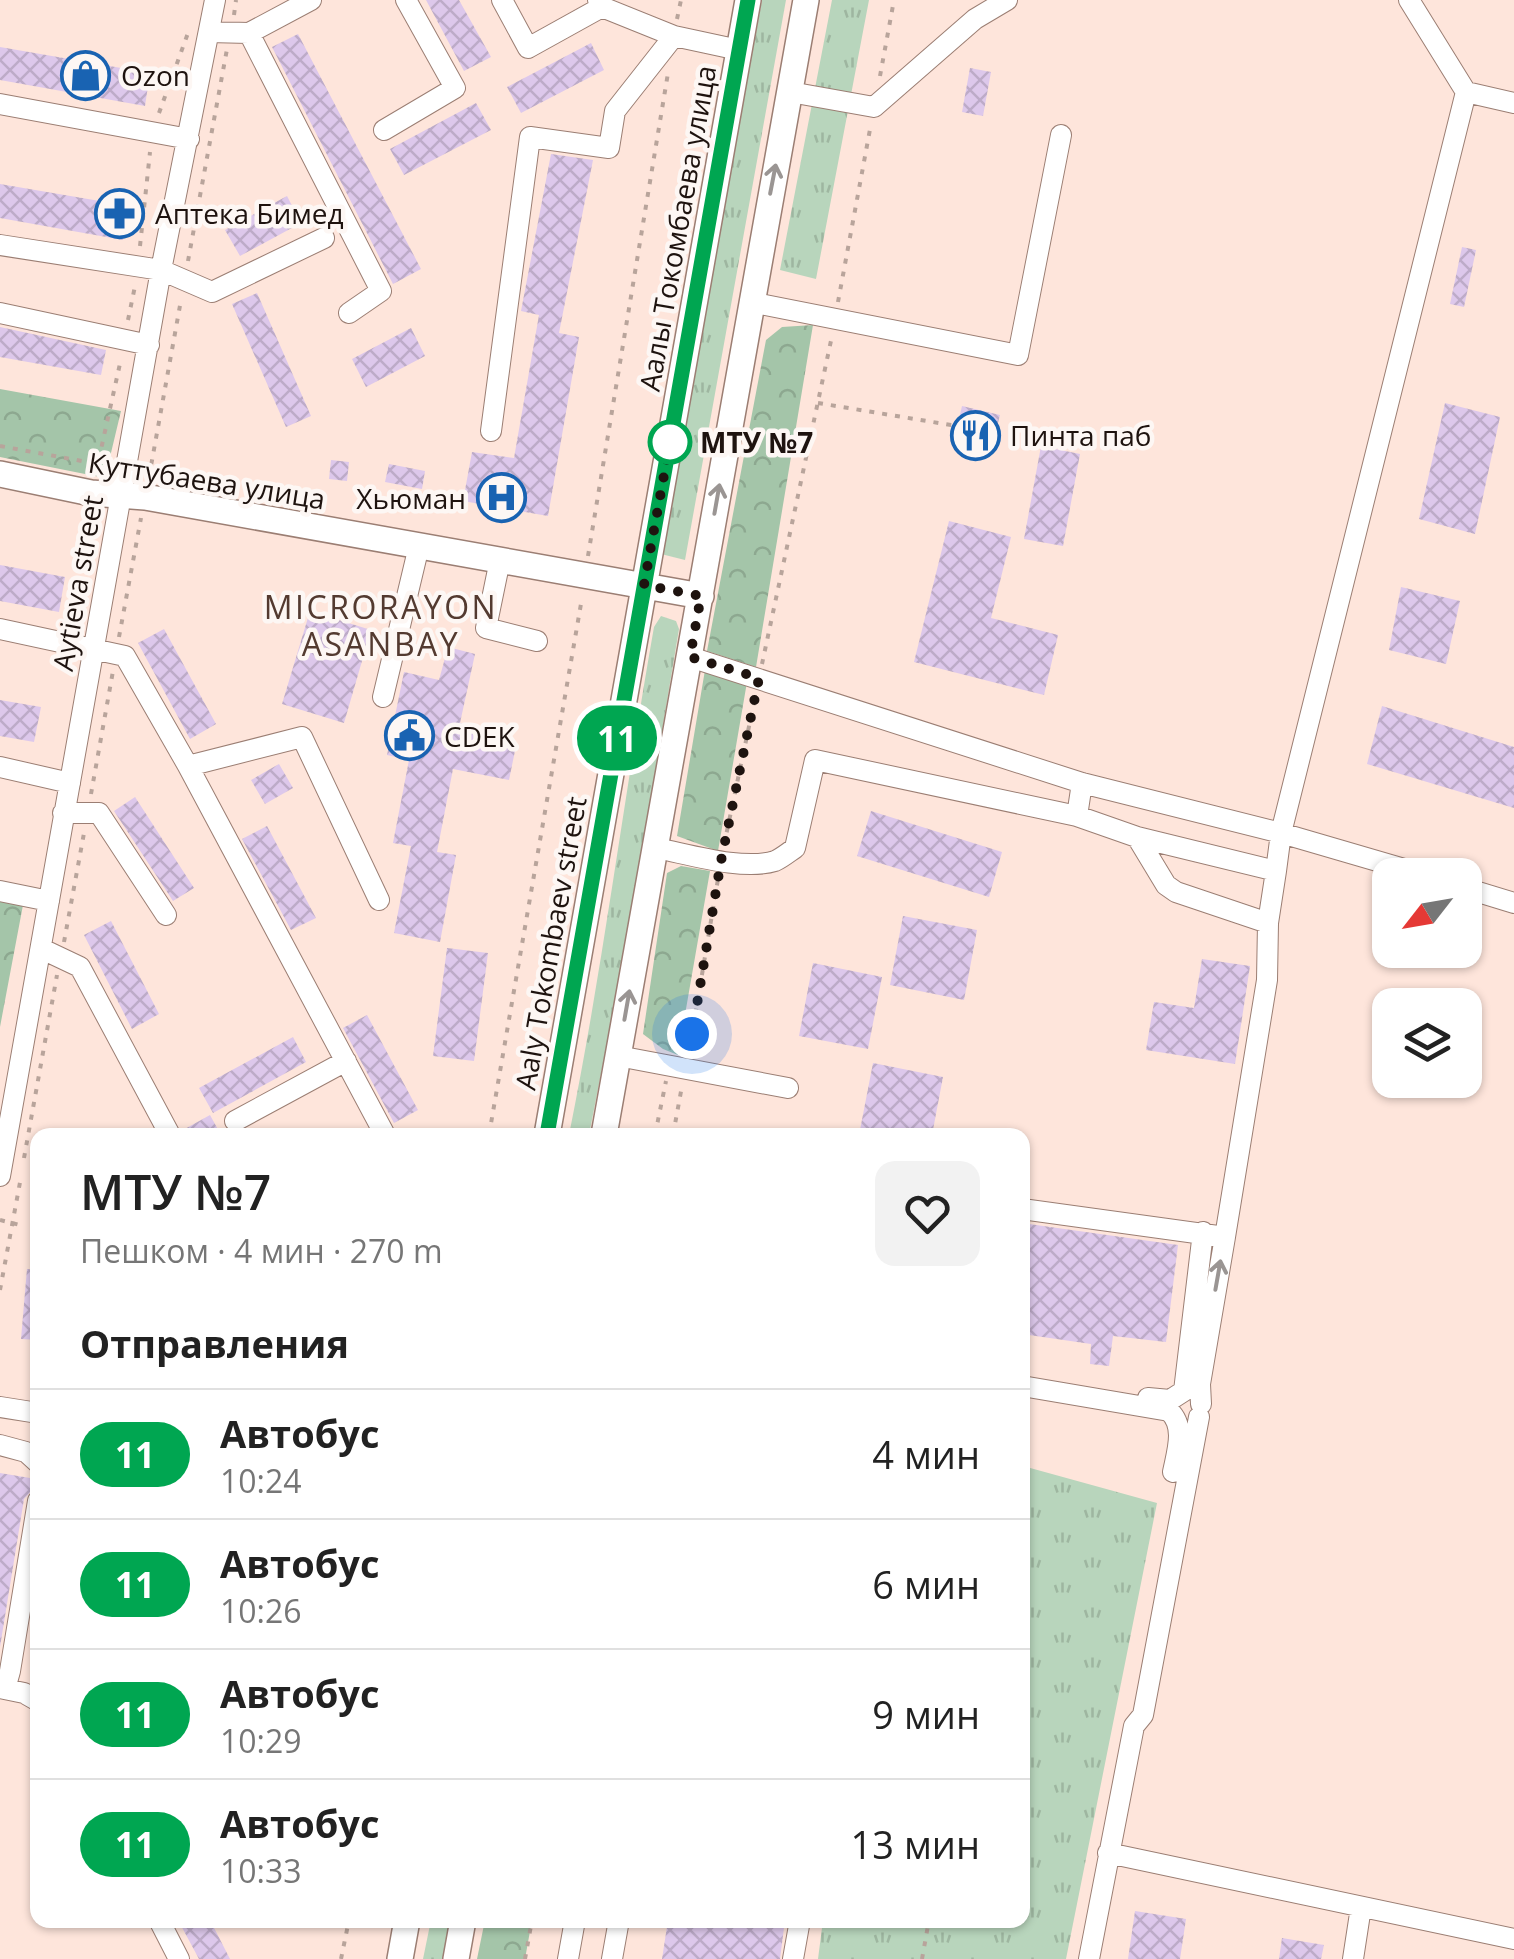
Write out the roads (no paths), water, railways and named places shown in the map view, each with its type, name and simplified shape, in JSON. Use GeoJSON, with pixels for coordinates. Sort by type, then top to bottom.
{"type":"FeatureCollection","features":[{"type":"Feature","properties":{"kind":"main road","name":"Аалы Токомбаева улица"},"geometry":{"type":"LineString","coordinates":[[644,585],[748,0]]}},
{"type":"Feature","properties":{"kind":"main road"},"geometry":{"type":"LineString","coordinates":[[605,1128],[806,0]]}},
{"type":"Feature","properties":{"kind":"main road","name":"Куттубаева улица"},"geometry":{"type":"LineString","coordinates":[[0,474],[701,596]]}},
{"type":"Feature","properties":{"kind":"main road","name":"Aaly Tokombaev street"},"geometry":{"type":"LineString","coordinates":[[547,1128],[644,585]]}},
{"type":"Feature","properties":{"kind":"main road"},"geometry":{"type":"LineString","coordinates":[[400,1959],[406,1928]]}},
{"type":"Feature","properties":{"kind":"main road"},"geometry":{"type":"LineString","coordinates":[[456,1959],[462,1928]]}},
{"type":"Feature","properties":{"kind":"street"},"geometry":{"type":"LineString","coordinates":[[310,0],[230,33],[381,291],[349,313]]}},
{"type":"Feature","properties":{"kind":"street"},"geometry":{"type":"LineString","coordinates":[[384,130],[456,88],[406,0]]}},
{"type":"Feature","properties":{"kind":"street"},"geometry":{"type":"LineString","coordinates":[[502,0],[528,48],[600,4],[674,36],[739,50]]}},
{"type":"Feature","properties":{"kind":"street"},"geometry":{"type":"LineString","coordinates":[[790,92],[874,107],[976,10],[1007,0]]}},
{"type":"Feature","properties":{"kind":"street"},"geometry":{"type":"LineString","coordinates":[[1408,0],[1466,92],[1514,102]]}},
{"type":"Feature","properties":{"kind":"street","name":"Aytieva street"},"geometry":{"type":"LineString","coordinates":[[0,1176],[51,954],[50,901],[63,813],[161,270],[189,138],[230,33],[206,1]]}},
{"type":"Feature","properties":{"kind":"street"},"geometry":{"type":"LineString","coordinates":[[491,431],[530,136],[609,148],[615,111],[674,36]]}},
{"type":"Feature","properties":{"kind":"street"},"geometry":{"type":"LineString","coordinates":[[1134,1726],[1143,1715],[1200,1411],[1200,1384],[1267,980],[1268,923],[1280,833],[1466,92]]}},
{"type":"Feature","properties":{"kind":"street"},"geometry":{"type":"LineString","coordinates":[[0,104],[189,138]]}},
{"type":"Feature","properties":{"kind":"street"},"geometry":{"type":"LineString","coordinates":[[750,302],[1018,355],[1061,135]]}},
{"type":"Feature","properties":{"kind":"street"},"geometry":{"type":"LineString","coordinates":[[0,245],[161,270],[212,292],[324,238]]}},
{"type":"Feature","properties":{"kind":"street"},"geometry":{"type":"LineString","coordinates":[[0,313],[149,345]]}},
{"type":"Feature","properties":{"kind":"street"},"geometry":{"type":"LineString","coordinates":[[384,697],[419,546]]}},
{"type":"Feature","properties":{"kind":"street"},"geometry":{"type":"LineString","coordinates":[[500,560],[486,628],[537,641]]}},
{"type":"Feature","properties":{"kind":"street"},"geometry":{"type":"LineString","coordinates":[[0,629],[125,656],[381,1128]]}},
{"type":"Feature","properties":{"kind":"street"},"geometry":{"type":"LineString","coordinates":[[690,657],[1082,783],[1372,860]]}},
{"type":"Feature","properties":{"kind":"street"},"geometry":{"type":"LineString","coordinates":[[188,766],[302,737],[379,900]]}},
{"type":"Feature","properties":{"kind":"street"},"geometry":{"type":"LineString","coordinates":[[656,848],[721,861],[776,860],[795,848],[815,760],[1078,816],[1137,837],[1276,871]]}},
{"type":"Feature","properties":{"kind":"street"},"geometry":{"type":"LineString","coordinates":[[0,767],[70,783]]}},
{"type":"Feature","properties":{"kind":"street"},"geometry":{"type":"LineString","coordinates":[[1078,816],[1082,783]]}},
{"type":"Feature","properties":{"kind":"street"},"geometry":{"type":"LineString","coordinates":[[63,813],[99,812],[166,915]]}},
{"type":"Feature","properties":{"kind":"street"},"geometry":{"type":"LineString","coordinates":[[1137,837],[1166,885],[1176,892],[1268,923]]}},
{"type":"Feature","properties":{"kind":"street"},"geometry":{"type":"LineString","coordinates":[[0,890],[50,901]]}},
{"type":"Feature","properties":{"kind":"street"},"geometry":{"type":"LineString","coordinates":[[1482,894],[1514,904]]}},
{"type":"Feature","properties":{"kind":"street"},"geometry":{"type":"LineString","coordinates":[[51,954],[80,968],[166,1128]]}},
{"type":"Feature","properties":{"kind":"street"},"geometry":{"type":"LineString","coordinates":[[618,1056],[788,1088]]}},
{"type":"Feature","properties":{"kind":"street"},"geometry":{"type":"LineString","coordinates":[[235,1121],[346,1060]]}},
{"type":"Feature","properties":{"kind":"street"},"geometry":{"type":"LineString","coordinates":[[1030,1211],[1225,1236]]}},
{"type":"Feature","properties":{"kind":"street"},"geometry":{"type":"LineString","coordinates":[[1089,1959],[1134,1726],[1130,1712],[1178,1446],[1178,1406],[1186,1381],[1203,1232]]}},
{"type":"Feature","properties":{"kind":"street"},"geometry":{"type":"LineString","coordinates":[[1030,1378],[1160,1400],[1178,1406],[1187,1423],[1200,1411]]}},
{"type":"Feature","properties":{"kind":"street"},"geometry":{"type":"LineString","coordinates":[[1030,1387],[1159,1409],[1178,1406]]}},
{"type":"Feature","properties":{"kind":"street"},"geometry":{"type":"LineString","coordinates":[[0,1407],[30,1411]]}},
{"type":"Feature","properties":{"kind":"street"},"geometry":{"type":"LineString","coordinates":[[0,1445],[30,1455]]}},
{"type":"Feature","properties":{"kind":"street"},"geometry":{"type":"LineString","coordinates":[[30,1549],[10,1670],[2,1688],[30,1697]]}},
{"type":"Feature","properties":{"kind":"street"},"geometry":{"type":"LineString","coordinates":[[1108,1853],[1514,1939]]}},
{"type":"Feature","properties":{"kind":"street"},"geometry":{"type":"LineString","coordinates":[[1353,1959],[1362,1908]]}},
{"type":"Feature","properties":{"kind":"street"},"geometry":{"type":"LineString","coordinates":[[163,1928],[179,1959]]}},
{"type":"Feature","properties":{"kind":"street"},"geometry":{"type":"LineString","coordinates":[[568,1959],[573,1928]]}},
{"type":"Feature","properties":{"kind":"street"},"geometry":{"type":"LineString","coordinates":[[612,1959],[618,1928]]}},
{"type":"Feature","properties":{"kind":"street"},"geometry":{"type":"LineString","coordinates":[[793,1959],[799,1928]]}},
{"type":"Feature","properties":{"kind":"place","name":"Ozon"},"geometry":{"type":"Point","coordinates":[86,75]}},
{"type":"Feature","properties":{"kind":"place","name":"Аптека Бимед"},"geometry":{"type":"Point","coordinates":[120,213]}},
{"type":"Feature","properties":{"kind":"place","name":"Пинта паб"},"geometry":{"type":"Point","coordinates":[975,435]}},
{"type":"Feature","properties":{"kind":"place","name":"МТУ №7"},"geometry":{"type":"Point","coordinates":[670,442]}},
{"type":"Feature","properties":{"kind":"place","name":"Хьюман"},"geometry":{"type":"Point","coordinates":[501,498]}},
{"type":"Feature","properties":{"kind":"place","name":"CDEK"},"geometry":{"type":"Point","coordinates":[409,736]}},
{"type":"Feature","properties":{"kind":"district","name":"MICRORAYON ASANBAY"},"geometry":{"type":"Point","coordinates":[381,624]}}]}
